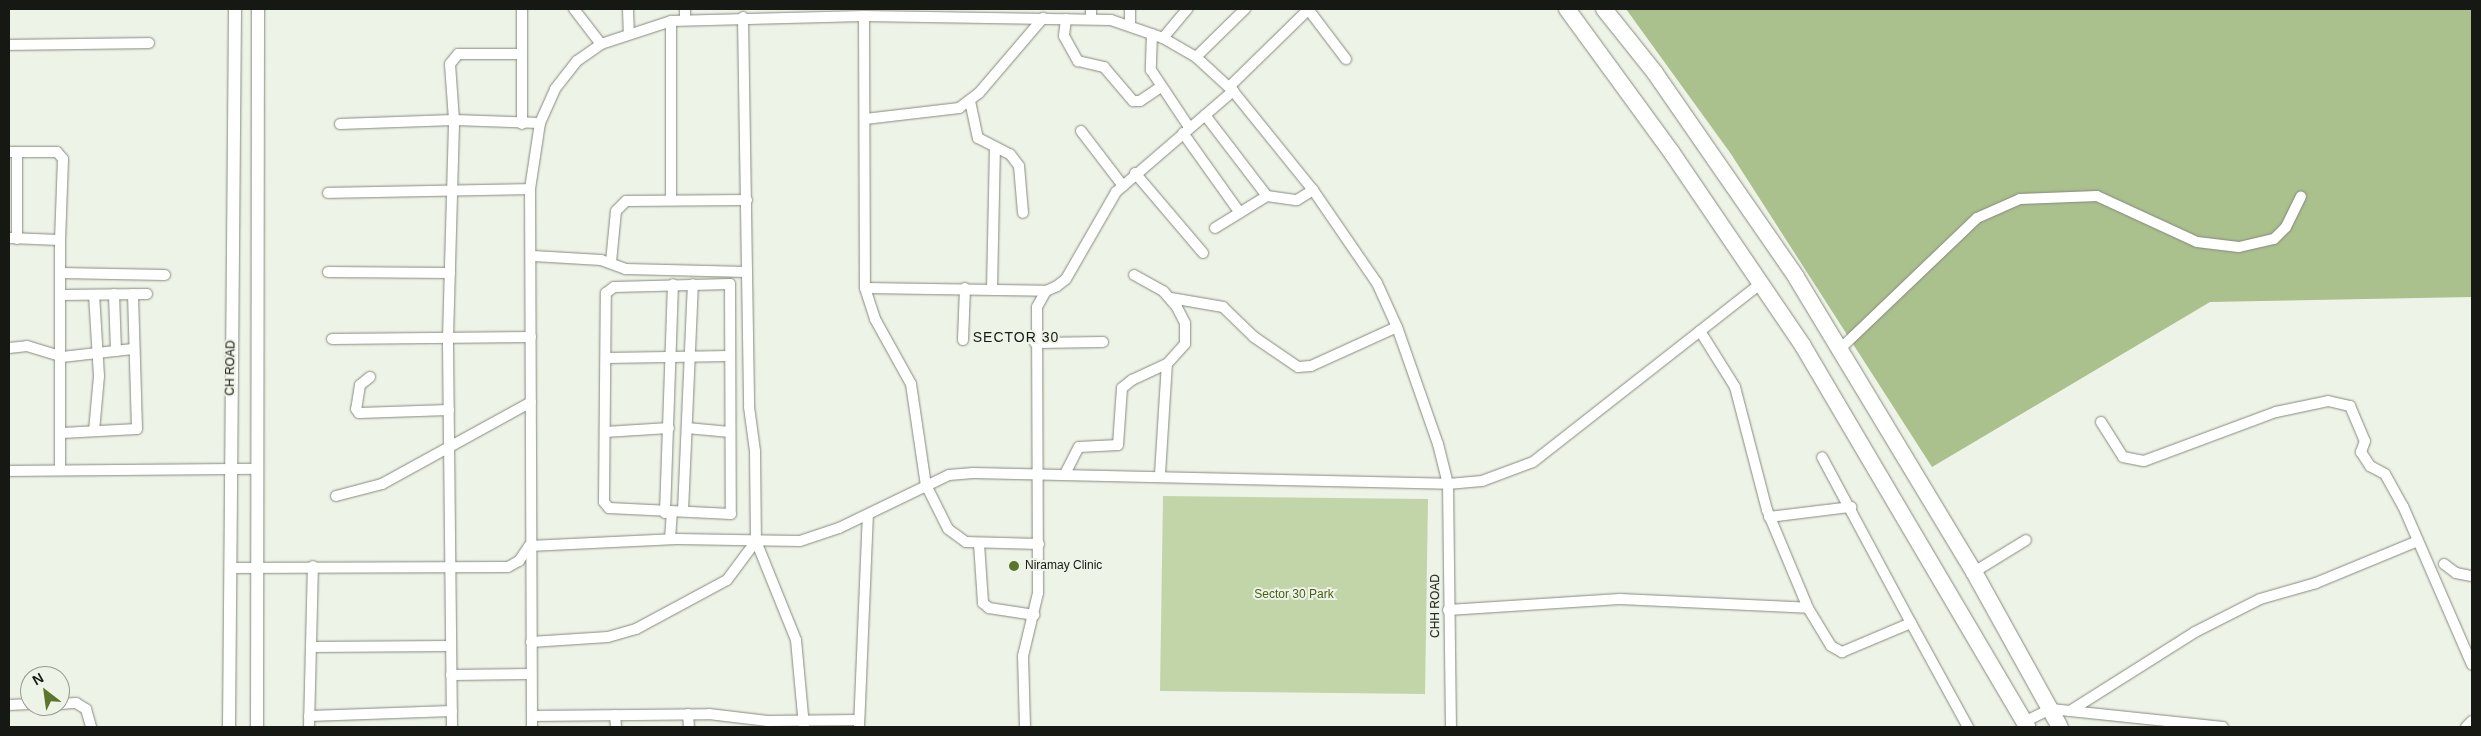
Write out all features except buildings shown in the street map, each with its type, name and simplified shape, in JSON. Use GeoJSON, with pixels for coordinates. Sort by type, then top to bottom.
{"type":"FeatureCollection","features":[{"type":"Feature","properties":{"kind":"highway"},"geometry":{"type":"LineString","coordinates":[[1567,9],[1672,153],[1803,346],[2025,725]]}},
{"type":"Feature","properties":{"kind":"highway"},"geometry":{"type":"LineString","coordinates":[[1604,9],[1660,82],[1796,276],[1974,572],[2060,727]]}},
{"type":"Feature","properties":{"kind":"street","name":"CH ROAD"},"geometry":{"type":"LineString","coordinates":[[229,727],[229,468],[235,9]]}},
{"type":"Feature","properties":{"kind":"street","name":"CH ROAD"},"geometry":{"type":"LineString","coordinates":[[257,727],[258,9]]}},
{"type":"Feature","properties":{"kind":"street"},"geometry":{"type":"LineString","coordinates":[[522,9],[522,124]]}},
{"type":"Feature","properties":{"kind":"street"},"geometry":{"type":"LineString","coordinates":[[574,9],[601,44]]}},
{"type":"Feature","properties":{"kind":"street"},"geometry":{"type":"LineString","coordinates":[[628,9],[629,33]]}},
{"type":"Feature","properties":{"kind":"street"},"geometry":{"type":"LineString","coordinates":[[1130,9],[1130,24]]}},
{"type":"Feature","properties":{"kind":"street"},"geometry":{"type":"LineString","coordinates":[[1163,38],[1188,9]]}},
{"type":"Feature","properties":{"kind":"street"},"geometry":{"type":"LineString","coordinates":[[1196,56],[1245,9]]}},
{"type":"Feature","properties":{"kind":"street"},"geometry":{"type":"LineString","coordinates":[[1025,727],[1023,656],[1034,614],[1039,544],[1035,343],[1037,307],[1046,291],[1066,279],[1122,186],[1205,115],[1308,9],[1346,59]]}},
{"type":"Feature","properties":{"kind":"street","name":"CHH ROAD"},"geometry":{"type":"LineString","coordinates":[[532,727],[529,546],[533,256],[530,189],[540,123],[555,89],[577,62],[601,44],[629,33],[671,21],[685,14],[743,17],[786,13],[864,16],[985,13],[1043,18],[1060,15],[1091,14],[1130,24],[1163,38],[1196,56],[1231,89],[1313,190],[1377,283],[1397,327],[1448,484],[1448,610],[1451,727]]}},
{"type":"Feature","properties":{"kind":"street"},"geometry":{"type":"LineString","coordinates":[[1060,15],[1064,36],[1078,61],[1104,66],[1133,101],[1140,101],[1161,87]]}},
{"type":"Feature","properties":{"kind":"street"},"geometry":{"type":"LineString","coordinates":[[864,16],[866,288],[875,319],[911,384],[926,485],[948,529],[966,542],[980,544],[1039,544]]}},
{"type":"Feature","properties":{"kind":"street"},"geometry":{"type":"LineString","coordinates":[[743,17],[747,272],[756,541],[796,640],[804,724]]}},
{"type":"Feature","properties":{"kind":"street"},"geometry":{"type":"LineString","coordinates":[[865,119],[945,112],[970,101],[1043,18]]}},
{"type":"Feature","properties":{"kind":"street"},"geometry":{"type":"LineString","coordinates":[[671,21],[672,200]]}},
{"type":"Feature","properties":{"kind":"street"},"geometry":{"type":"LineString","coordinates":[[1152,34],[1150,64],[1161,87],[1186,130],[1240,213]]}},
{"type":"Feature","properties":{"kind":"street"},"geometry":{"type":"LineString","coordinates":[[9,44],[149,43]]}},
{"type":"Feature","properties":{"kind":"street"},"geometry":{"type":"LineString","coordinates":[[452,727],[448,338],[454,120],[450,64],[458,54],[522,54]]}},
{"type":"Feature","properties":{"kind":"street"},"geometry":{"type":"LineString","coordinates":[[970,101],[975,132],[995,148],[1010,154],[1019,166],[1023,213]]}},
{"type":"Feature","properties":{"kind":"street"},"geometry":{"type":"LineString","coordinates":[[1205,115],[1267,196]]}},
{"type":"Feature","properties":{"kind":"street"},"geometry":{"type":"LineString","coordinates":[[340,124],[454,120],[522,124],[540,123]]}},
{"type":"Feature","properties":{"kind":"street"},"geometry":{"type":"LineString","coordinates":[[1081,130],[1122,186]]}},
{"type":"Feature","properties":{"kind":"street"},"geometry":{"type":"LineString","coordinates":[[992,289],[995,148]]}},
{"type":"Feature","properties":{"kind":"street"},"geometry":{"type":"LineString","coordinates":[[60,240],[13,239],[13,152],[57,152],[64,159],[60,240],[62,434],[60,468]]}},
{"type":"Feature","properties":{"kind":"street"},"geometry":{"type":"LineString","coordinates":[[1135,173],[1203,253]]}},
{"type":"Feature","properties":{"kind":"street"},"geometry":{"type":"LineString","coordinates":[[328,193],[530,189]]}},
{"type":"Feature","properties":{"kind":"street"},"geometry":{"type":"LineString","coordinates":[[1215,228],[1267,196],[1297,200],[1313,190]]}},
{"type":"Feature","properties":{"kind":"street"},"geometry":{"type":"LineString","coordinates":[[1841,348],[1977,218],[2020,199],[2097,196],[2197,242],[2239,247],[2274,238],[2286,227],[2302,196]]}},
{"type":"Feature","properties":{"kind":"street"},"geometry":{"type":"LineString","coordinates":[[611,262],[619,205],[626,201],[747,200]]}},
{"type":"Feature","properties":{"kind":"street"},"geometry":{"type":"LineString","coordinates":[[533,256],[611,262],[626,269],[747,272]]}},
{"type":"Feature","properties":{"kind":"street"},"geometry":{"type":"LineString","coordinates":[[670,539],[670,357],[678,284],[684,270]]}},
{"type":"Feature","properties":{"kind":"street"},"geometry":{"type":"LineString","coordinates":[[328,272],[450,273]]}},
{"type":"Feature","properties":{"kind":"street"},"geometry":{"type":"LineString","coordinates":[[60,273],[165,275]]}},
{"type":"Feature","properties":{"kind":"street"},"geometry":{"type":"LineString","coordinates":[[1134,275],[1171,298],[1223,307],[1254,337],[1298,367],[1311,366],[1397,327]]}},
{"type":"Feature","properties":{"kind":"street"},"geometry":{"type":"LineString","coordinates":[[230,568],[257,566],[508,567],[519,562],[529,546],[670,539],[756,541],[807,539],[868,515],[949,475],[1066,472],[1448,484],[1507,475],[1534,462],[1761,283]]}},
{"type":"Feature","properties":{"kind":"street"},"geometry":{"type":"LineString","coordinates":[[678,284],[730,284],[731,514],[609,508],[604,502],[609,290],[678,284]]}},
{"type":"Feature","properties":{"kind":"street"},"geometry":{"type":"LineString","coordinates":[[683,511],[693,284]]}},
{"type":"Feature","properties":{"kind":"street"},"geometry":{"type":"LineString","coordinates":[[866,288],[964,288],[1046,291]]}},
{"type":"Feature","properties":{"kind":"street"},"geometry":{"type":"LineString","coordinates":[[963,340],[964,288]]}},
{"type":"Feature","properties":{"kind":"street"},"geometry":{"type":"LineString","coordinates":[[94,294],[98,353],[94,431]]}},
{"type":"Feature","properties":{"kind":"street"},"geometry":{"type":"LineString","coordinates":[[114,294],[116,351]]}},
{"type":"Feature","properties":{"kind":"street"},"geometry":{"type":"LineString","coordinates":[[62,434],[137,429],[133,349],[133,294]]}},
{"type":"Feature","properties":{"kind":"street"},"geometry":{"type":"LineString","coordinates":[[61,295],[147,294]]}},
{"type":"Feature","properties":{"kind":"street"},"geometry":{"type":"LineString","coordinates":[[1066,472],[1079,448],[1118,445],[1122,388],[1132,380],[1168,364],[1182,349],[1186,336],[1183,318],[1171,298]]}},
{"type":"Feature","properties":{"kind":"street"},"geometry":{"type":"LineString","coordinates":[[1700,331],[1735,387],[1769,516],[1808,608],[1830,646],[1842,652],[1911,623]]}},
{"type":"Feature","properties":{"kind":"street"},"geometry":{"type":"LineString","coordinates":[[332,340],[531,336]]}},
{"type":"Feature","properties":{"kind":"street"},"geometry":{"type":"LineString","coordinates":[[1035,343],[1103,342]]}},
{"type":"Feature","properties":{"kind":"street"},"geometry":{"type":"LineString","coordinates":[[9,348],[27,346],[62,357],[133,349]]}},
{"type":"Feature","properties":{"kind":"street"},"geometry":{"type":"LineString","coordinates":[[606,358],[730,356]]}},
{"type":"Feature","properties":{"kind":"street"},"geometry":{"type":"LineString","coordinates":[[1160,474],[1168,364]]}},
{"type":"Feature","properties":{"kind":"street"},"geometry":{"type":"LineString","coordinates":[[370,377],[360,385],[356,409],[359,413],[449,410]]}},
{"type":"Feature","properties":{"kind":"street"},"geometry":{"type":"LineString","coordinates":[[2101,422],[2123,457],[2144,461],[2251,419],[2328,401],[2342,402],[2350,406],[2365,441],[2361,452],[2370,466],[2385,474],[2418,541],[2472,665]]}},
{"type":"Feature","properties":{"kind":"street"},"geometry":{"type":"LineString","coordinates":[[336,496],[382,484],[531,402]]}},
{"type":"Feature","properties":{"kind":"street"},"geometry":{"type":"LineString","coordinates":[[605,432],[669,428]]}},
{"type":"Feature","properties":{"kind":"street"},"geometry":{"type":"LineString","coordinates":[[687,428],[730,432]]}},
{"type":"Feature","properties":{"kind":"street"},"geometry":{"type":"LineString","coordinates":[[1822,457],[1851,507],[1968,727]]}},
{"type":"Feature","properties":{"kind":"street"},"geometry":{"type":"LineString","coordinates":[[9,471],[60,468],[257,469]]}},
{"type":"Feature","properties":{"kind":"street"},"geometry":{"type":"LineString","coordinates":[[1769,516],[1851,507]]}},
{"type":"Feature","properties":{"kind":"street"},"geometry":{"type":"LineString","coordinates":[[532,716],[688,714],[804,724],[858,724],[868,515]]}},
{"type":"Feature","properties":{"kind":"street"},"geometry":{"type":"LineString","coordinates":[[1974,572],[2026,540]]}},
{"type":"Feature","properties":{"kind":"street"},"geometry":{"type":"LineString","coordinates":[[531,642],[608,637],[636,629],[727,580],[756,541]]}},
{"type":"Feature","properties":{"kind":"street"},"geometry":{"type":"LineString","coordinates":[[2070,711],[2195,632],[2260,599],[2325,579],[2418,541]]}},
{"type":"Feature","properties":{"kind":"street"},"geometry":{"type":"LineString","coordinates":[[980,544],[983,603],[989,608],[1034,614]]}},
{"type":"Feature","properties":{"kind":"street"},"geometry":{"type":"LineString","coordinates":[[2444,564],[2456,573],[2472,576]]}},
{"type":"Feature","properties":{"kind":"street"},"geometry":{"type":"LineString","coordinates":[[309,727],[313,566]]}},
{"type":"Feature","properties":{"kind":"street"},"geometry":{"type":"LineString","coordinates":[[1448,610],[1620,599],[1808,608]]}},
{"type":"Feature","properties":{"kind":"street"},"geometry":{"type":"LineString","coordinates":[[311,647],[451,646]]}},
{"type":"Feature","properties":{"kind":"street"},"geometry":{"type":"LineString","coordinates":[[451,675],[531,674]]}},
{"type":"Feature","properties":{"kind":"street"},"geometry":{"type":"LineString","coordinates":[[70,703],[76,703],[86,709],[91,727]]}},
{"type":"Feature","properties":{"kind":"street"},"geometry":{"type":"LineString","coordinates":[[2025,725],[2051,710],[2223,727]]}},
{"type":"Feature","properties":{"kind":"street"},"geometry":{"type":"LineString","coordinates":[[309,716],[452,711]]}},
{"type":"Feature","properties":{"kind":"street"},"geometry":{"type":"LineString","coordinates":[[688,714],[689,727]]}},
{"type":"Feature","properties":{"kind":"street"},"geometry":{"type":"LineString","coordinates":[[615,715],[616,727]]}},
{"type":"Feature","properties":{"kind":"street"},"geometry":{"type":"LineString","coordinates":[[2466,727],[2472,721]]}},
{"type":"Feature","properties":{"kind":"green space"},"geometry":{"type":"Polygon","coordinates":[[[1626,9],[2472,9],[2472,297],[2210,302],[1932,467],[1731,154],[1626,9]]]}},
{"type":"Feature","properties":{"kind":"green space","name":"Sector 30 Park"},"geometry":{"type":"Polygon","coordinates":[[[1163,496],[1428,499],[1425,694],[1160,691],[1163,496]]]}},
{"type":"Feature","properties":{"kind":"place","name":"Niramay Clinic"},"geometry":{"type":"Point","coordinates":[1014,566]}},
{"type":"Feature","properties":{"kind":"district","name":"SECTOR 30"},"geometry":{"type":"Point","coordinates":[1016,337]}}]}
